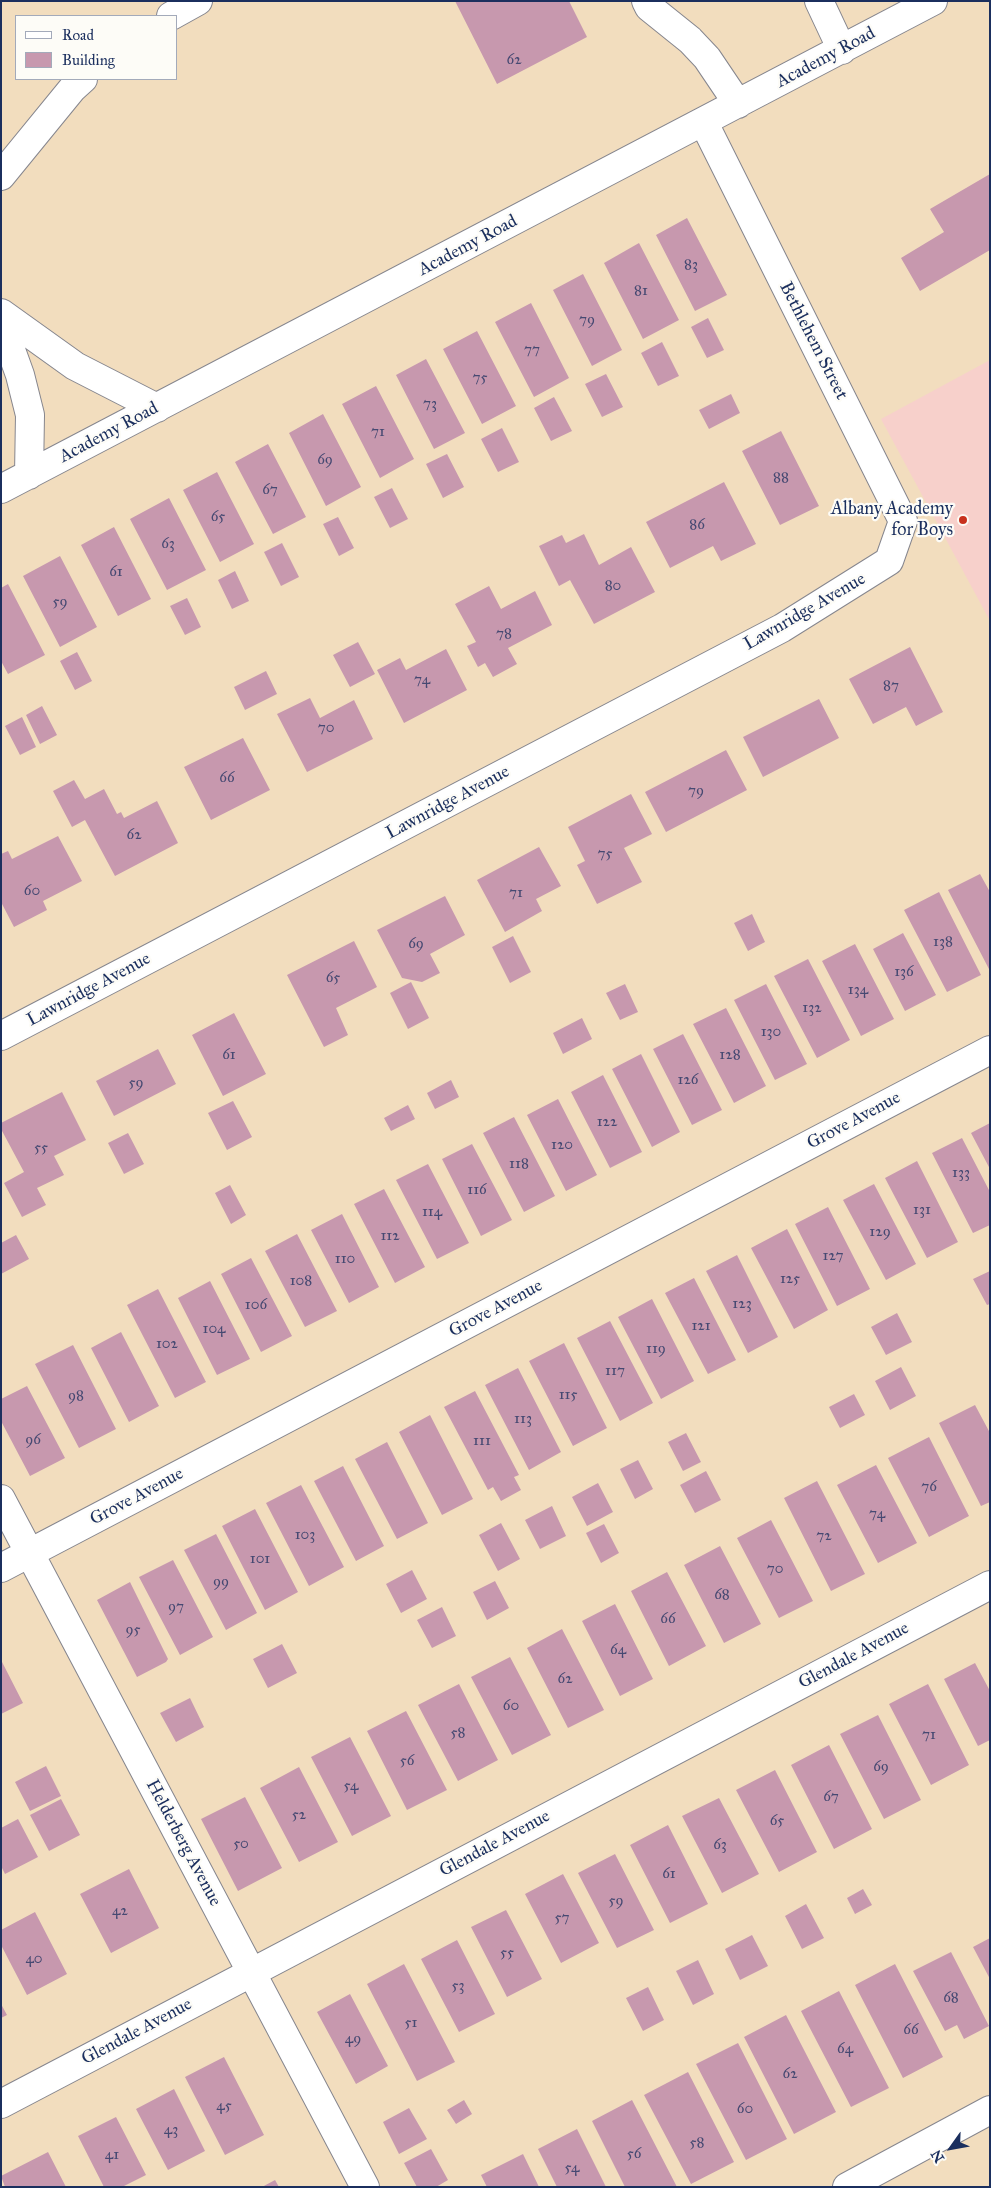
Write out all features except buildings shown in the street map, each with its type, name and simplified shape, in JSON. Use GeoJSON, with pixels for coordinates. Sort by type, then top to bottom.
{"type":"FeatureCollection","features":[{"type":"Feature","properties":{"kind":"street"},"geometry":{"type":"LineString","coordinates":[[646,1],[649,7],[690,40],[707,58],[738,104]]}},
{"type":"Feature","properties":{"kind":"street"},"geometry":{"type":"LineString","coordinates":[[819,1],[842,50]]}},
{"type":"Feature","properties":{"kind":"street","name":"Academy Road"},"geometry":{"type":"LineString","coordinates":[[1,489],[704,123],[933,1]]}},
{"type":"Feature","properties":{"kind":"street"},"geometry":{"type":"LineString","coordinates":[[1,176],[72,89],[82,80]]}},
{"type":"Feature","properties":{"kind":"street","name":"Bethlehem Street"},"geometry":{"type":"LineString","coordinates":[[704,123],[903,521],[889,561]]}},
{"type":"Feature","properties":{"kind":"street"},"geometry":{"type":"LineString","coordinates":[[1,313],[75,366],[157,408]]}},
{"type":"Feature","properties":{"kind":"street"},"geometry":{"type":"LineString","coordinates":[[1,322],[20,375],[30,415],[29,475]]}},
{"type":"Feature","properties":{"kind":"street","name":"Lawnridge Avenue"},"geometry":{"type":"LineString","coordinates":[[1,1036],[782,628],[889,561]]}},
{"type":"Feature","properties":{"kind":"street","name":"Grove Avenue"},"geometry":{"type":"LineString","coordinates":[[1,1568],[990,1050]]}},
{"type":"Feature","properties":{"kind":"street","name":"Helderberg Avenue"},"geometry":{"type":"LineString","coordinates":[[1,1499],[365,2187]]}},
{"type":"Feature","properties":{"kind":"street","name":"Glendale Avenue"},"geometry":{"type":"LineString","coordinates":[[1,2104],[990,1584]]}},
{"type":"Feature","properties":{"kind":"street"},"geometry":{"type":"LineString","coordinates":[[847,2187],[990,2110]]}},
{"type":"Feature","properties":{"kind":"shaded area","name":"Albany Academy for Boys"},"geometry":{"type":"Polygon","coordinates":[[[990,360],[990,621],[881,419],[990,360]]]}},
{"type":"Feature","properties":{"kind":"place","name":"Albany Academy for Boys"},"geometry":{"type":"Point","coordinates":[963,520]}}]}
